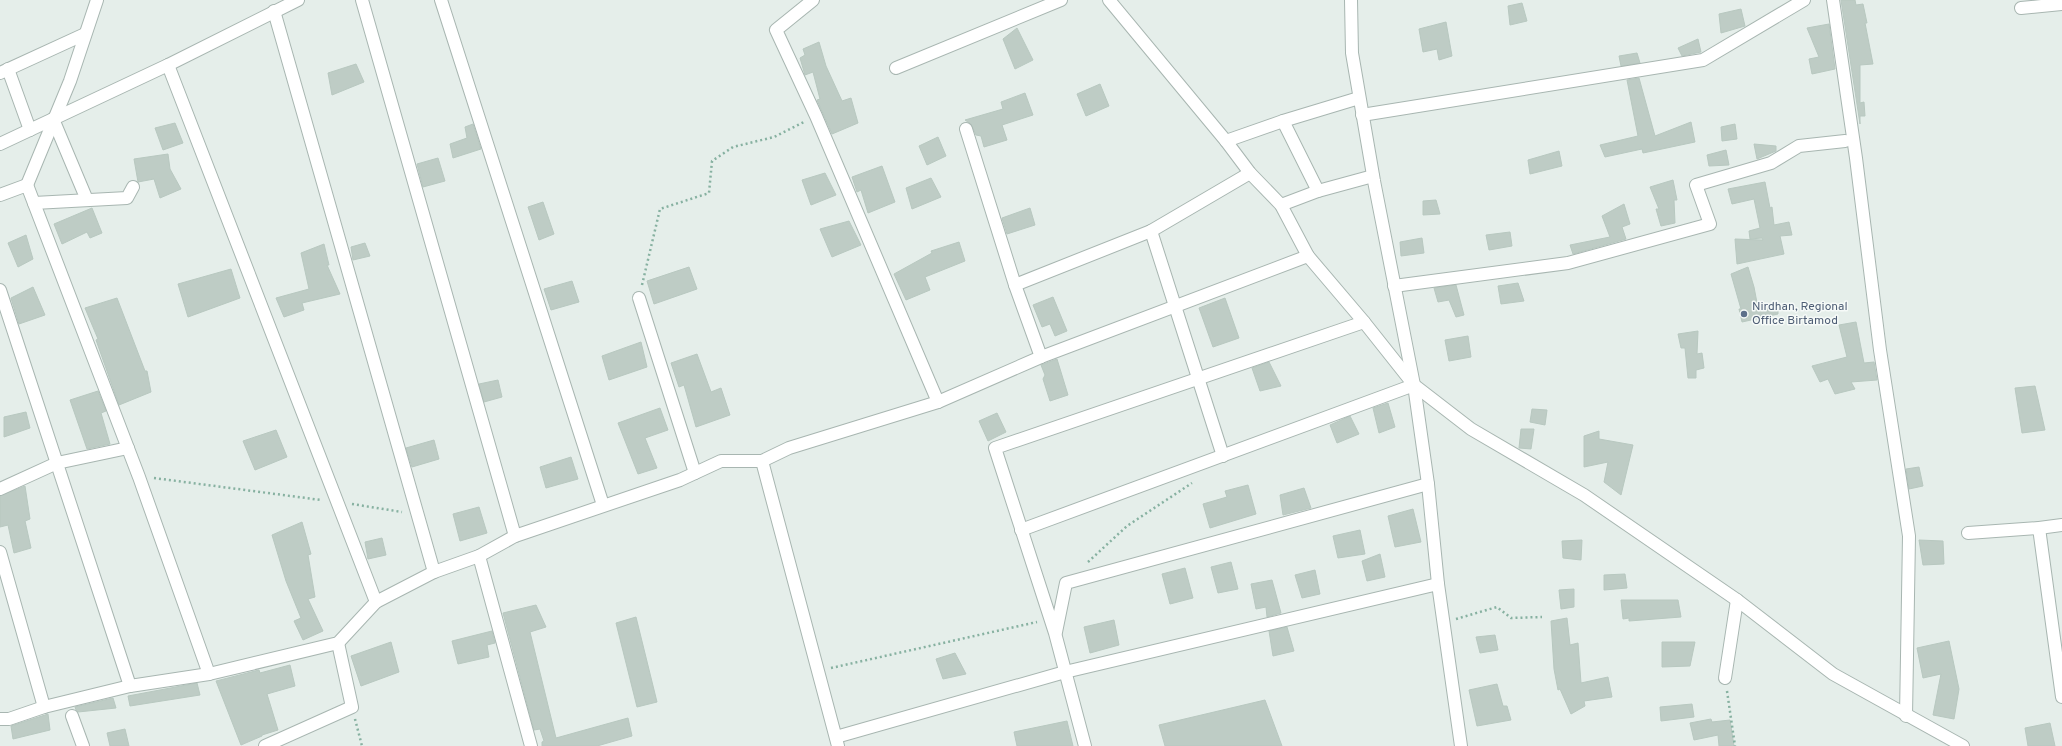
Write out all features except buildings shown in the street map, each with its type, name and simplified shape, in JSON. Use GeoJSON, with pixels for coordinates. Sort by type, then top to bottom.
{"type":"FeatureCollection","features":[{"type":"Feature","properties":{"kind":"street"},"geometry":{"type":"LineString","coordinates":[[97,0],[70,81],[27,184],[139,477],[209,674]]}},
{"type":"Feature","properties":{"kind":"street"},"geometry":{"type":"LineString","coordinates":[[0,144],[168,65],[298,0]]}},
{"type":"Feature","properties":{"kind":"street"},"geometry":{"type":"LineString","coordinates":[[362,0],[515,536]]}},
{"type":"Feature","properties":{"kind":"street"},"geometry":{"type":"LineString","coordinates":[[441,0],[603,505]]}},
{"type":"Feature","properties":{"kind":"street"},"geometry":{"type":"LineString","coordinates":[[813,0],[776,30],[816,116],[938,402]]}},
{"type":"Feature","properties":{"kind":"street"},"geometry":{"type":"LineString","coordinates":[[896,68],[1061,0]]}},
{"type":"Feature","properties":{"kind":"street"},"geometry":{"type":"LineString","coordinates":[[1110,0],[1226,141],[1250,173],[1280,205],[1308,256],[1364,322],[1414,385],[1471,429],[1584,495],[1737,600],[1833,674],[1906,716],[1963,746]]}},
{"type":"Feature","properties":{"kind":"street"},"geometry":{"type":"LineString","coordinates":[[1351,0],[1352,53],[1373,176],[1414,385],[1428,484],[1438,584],[1461,746]]}},
{"type":"Feature","properties":{"kind":"street"},"geometry":{"type":"LineString","coordinates":[[1362,115],[1703,60],[1804,0]]}},
{"type":"Feature","properties":{"kind":"street"},"geometry":{"type":"LineString","coordinates":[[1833,0],[1856,158],[1880,350],[1909,536],[1906,716]]}},
{"type":"Feature","properties":{"kind":"street"},"geometry":{"type":"LineString","coordinates":[[2021,8],[2062,4]]}},
{"type":"Feature","properties":{"kind":"street"},"geometry":{"type":"LineString","coordinates":[[274,11],[434,572]]}},
{"type":"Feature","properties":{"kind":"street"},"geometry":{"type":"LineString","coordinates":[[30,130],[4,71],[85,34]]}},
{"type":"Feature","properties":{"kind":"street"},"geometry":{"type":"LineString","coordinates":[[168,65],[376,602]]}},
{"type":"Feature","properties":{"kind":"street"},"geometry":{"type":"LineString","coordinates":[[1226,141],[1283,121],[1359,98]]}},
{"type":"Feature","properties":{"kind":"street"},"geometry":{"type":"LineString","coordinates":[[53,119],[87,200]]}},
{"type":"Feature","properties":{"kind":"street"},"geometry":{"type":"LineString","coordinates":[[1283,121],[1318,191]]}},
{"type":"Feature","properties":{"kind":"street"},"geometry":{"type":"LineString","coordinates":[[966,129],[1015,285],[1041,357]]}},
{"type":"Feature","properties":{"kind":"street"},"geometry":{"type":"LineString","coordinates":[[1394,286],[1568,263],[1710,224],[1696,185],[1771,163],[1799,146],[1845,141]]}},
{"type":"Feature","properties":{"kind":"street"},"geometry":{"type":"LineString","coordinates":[[1015,285],[1151,231],[1250,173]]}},
{"type":"Feature","properties":{"kind":"street"},"geometry":{"type":"LineString","coordinates":[[1280,205],[1318,191],[1373,176]]}},
{"type":"Feature","properties":{"kind":"street"},"geometry":{"type":"LineString","coordinates":[[0,195],[27,184]]}},
{"type":"Feature","properties":{"kind":"street"},"geometry":{"type":"LineString","coordinates":[[34,203],[127,198],[133,187]]}},
{"type":"Feature","properties":{"kind":"street"},"geometry":{"type":"LineString","coordinates":[[1151,231],[1223,456]]}},
{"type":"Feature","properties":{"kind":"street"},"geometry":{"type":"LineString","coordinates":[[0,719],[9,719],[44,707],[130,686],[209,674],[338,643],[376,602],[434,572],[479,556],[515,536],[680,480],[721,461],[762,461],[789,448],[938,402],[1041,357],[1308,256]]}},
{"type":"Feature","properties":{"kind":"street"},"geometry":{"type":"LineString","coordinates":[[0,290],[130,686]]}},
{"type":"Feature","properties":{"kind":"street"},"geometry":{"type":"LineString","coordinates":[[639,298],[695,473]]}},
{"type":"Feature","properties":{"kind":"street"},"geometry":{"type":"LineString","coordinates":[[1085,746],[1051,618],[995,448],[1364,322]]}},
{"type":"Feature","properties":{"kind":"street"},"geometry":{"type":"LineString","coordinates":[[1022,530],[1414,385]]}},
{"type":"Feature","properties":{"kind":"street"},"geometry":{"type":"LineString","coordinates":[[0,489],[57,463],[128,448]]}},
{"type":"Feature","properties":{"kind":"street"},"geometry":{"type":"LineString","coordinates":[[762,461],[837,742],[1065,672],[1438,584]]}},
{"type":"Feature","properties":{"kind":"street"},"geometry":{"type":"LineString","coordinates":[[1055,633],[1066,583],[1428,484]]}},
{"type":"Feature","properties":{"kind":"street"},"geometry":{"type":"LineString","coordinates":[[1968,533],[2062,525]]}},
{"type":"Feature","properties":{"kind":"street"},"geometry":{"type":"LineString","coordinates":[[2039,528],[2062,697]]}},
{"type":"Feature","properties":{"kind":"street"},"geometry":{"type":"LineString","coordinates":[[0,552],[44,707]]}},
{"type":"Feature","properties":{"kind":"street"},"geometry":{"type":"LineString","coordinates":[[479,556],[531,746]]}},
{"type":"Feature","properties":{"kind":"street"},"geometry":{"type":"LineString","coordinates":[[1725,678],[1737,600]]}},
{"type":"Feature","properties":{"kind":"street"},"geometry":{"type":"LineString","coordinates":[[265,746],[352,707],[338,643]]}},
{"type":"Feature","properties":{"kind":"street"},"geometry":{"type":"LineString","coordinates":[[72,716],[83,746]]}},
{"type":"Feature","properties":{"kind":"path"},"geometry":{"type":"LineString","coordinates":[[639,298],[660,209],[709,193],[712,161],[733,147],[774,137],[816,116]]}},
{"type":"Feature","properties":{"kind":"path"},"geometry":{"type":"LineString","coordinates":[[139,477],[337,502],[417,514]]}},
{"type":"Feature","properties":{"kind":"path"},"geometry":{"type":"LineString","coordinates":[[1082,567],[1126,526],[1197,480]]}},
{"type":"Feature","properties":{"kind":"path"},"geometry":{"type":"LineString","coordinates":[[1444,623],[1497,606],[1511,618],[1542,617]]}},
{"type":"Feature","properties":{"kind":"path"},"geometry":{"type":"LineString","coordinates":[[819,670],[1051,618]]}},
{"type":"Feature","properties":{"kind":"path"},"geometry":{"type":"LineString","coordinates":[[1725,678],[1735,746]]}},
{"type":"Feature","properties":{"kind":"path"},"geometry":{"type":"LineString","coordinates":[[352,707],[362,746]]}},
{"type":"Feature","properties":{"kind":"place","name":"Nirdhan, Regional Office Birtamod"},"geometry":{"type":"Point","coordinates":[1744,314]}}]}
